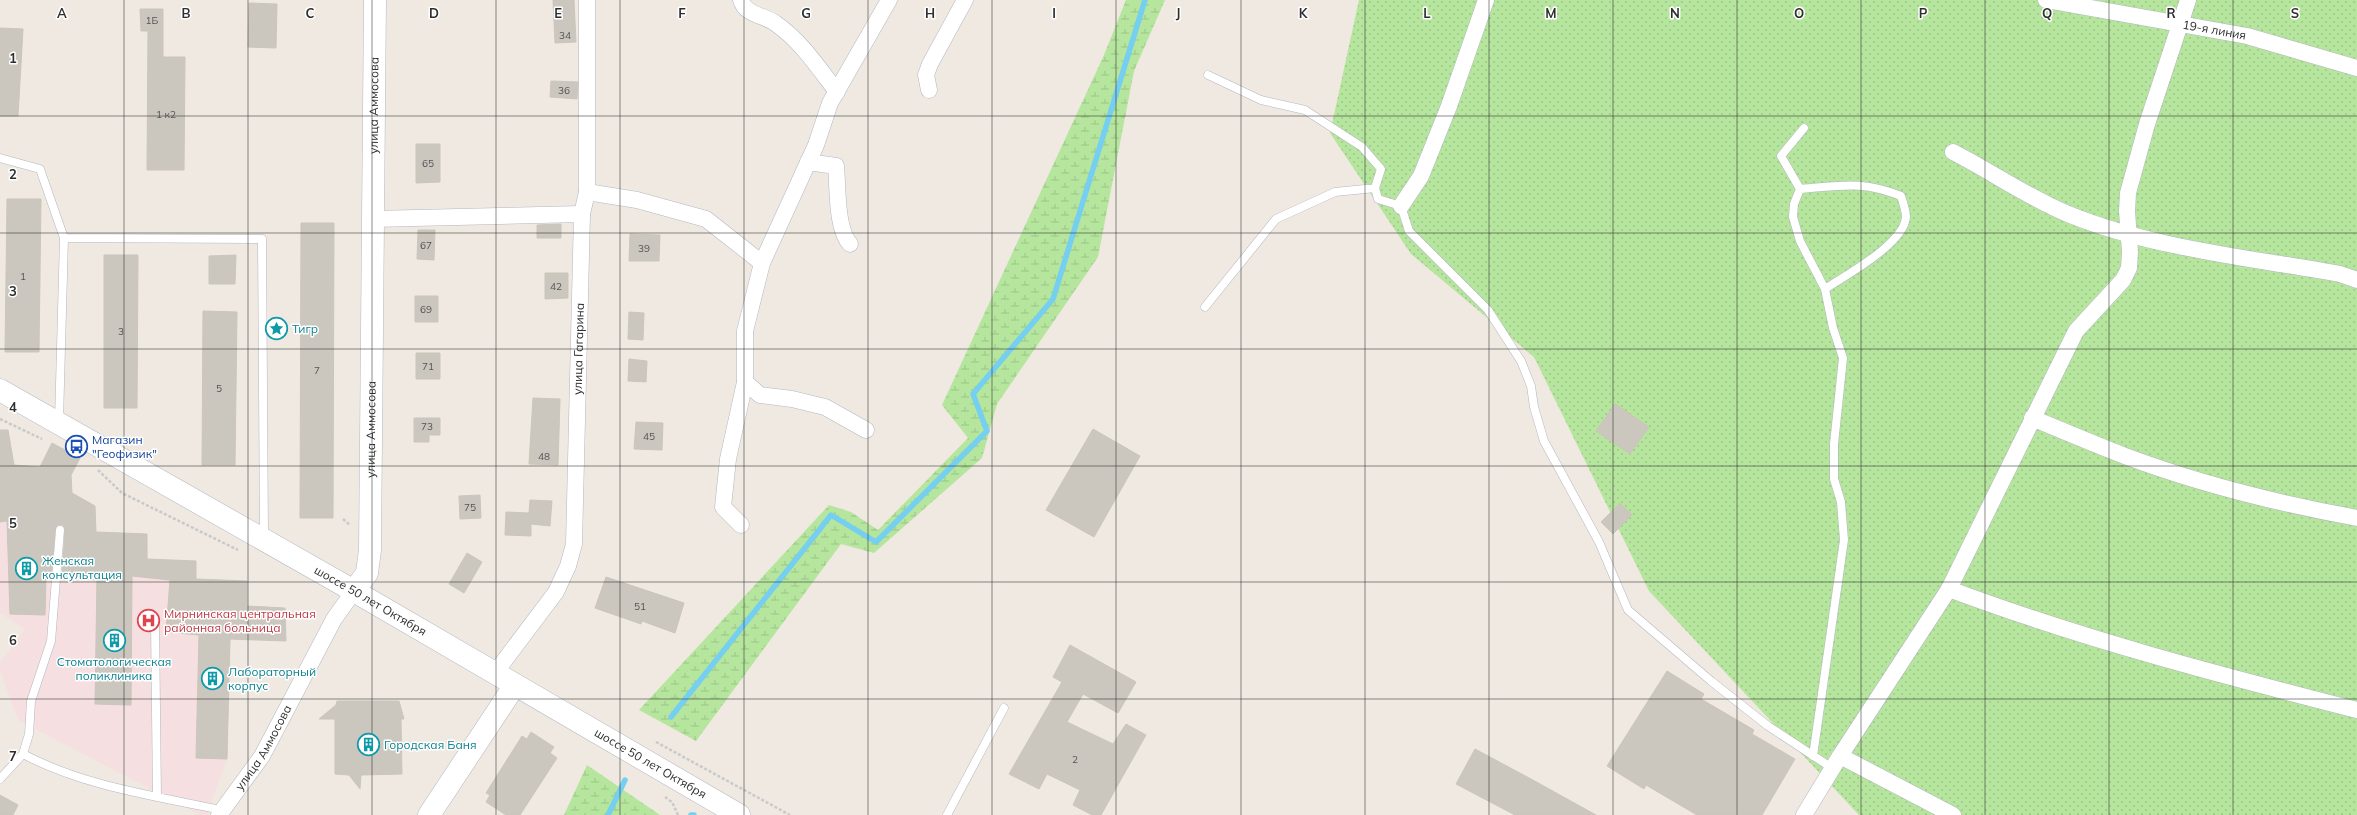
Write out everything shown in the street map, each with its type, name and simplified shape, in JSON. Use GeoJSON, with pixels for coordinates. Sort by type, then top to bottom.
{"type":"FeatureCollection","features":[{"type":"Feature","properties":{"kind":"main road","name":"улица Аммосова"},"geometry":{"type":"LineString","coordinates":[[354,591],[367,573],[370,542],[375,0]]}},
{"type":"Feature","properties":{"kind":"main road","name":"шоссе 50 лет Октября"},"geometry":{"type":"LineString","coordinates":[[0,390],[53,432],[264,540],[739,815]]}},
{"type":"Feature","properties":{"kind":"main road"},"geometry":{"type":"LineString","coordinates":[[429,815],[515,685]]}},
{"type":"Feature","properties":{"kind":"street","name":"улица Гагарина"},"geometry":{"type":"LineString","coordinates":[[495,673],[556,592],[568,566],[574,544],[582,214],[587,192],[587,0]]}},
{"type":"Feature","properties":{"kind":"street"},"geometry":{"type":"LineString","coordinates":[[741,0],[747,11],[768,18],[792,35],[837,92]]}},
{"type":"Feature","properties":{"kind":"street"},"geometry":{"type":"LineString","coordinates":[[741,525],[723,508],[728,459],[745,382],[745,331],[762,263],[808,162],[830,103],[889,0]]}},
{"type":"Feature","properties":{"kind":"street"},"geometry":{"type":"LineString","coordinates":[[929,90],[926,75],[930,64],[965,0]]}},
{"type":"Feature","properties":{"kind":"street"},"geometry":{"type":"LineString","coordinates":[[1401,206],[1421,176],[1449,106],[1486,0]]}},
{"type":"Feature","properties":{"kind":"street","name":"19-я линия"},"geometry":{"type":"LineString","coordinates":[[2046,0],[2247,36],[2357,68]]}},
{"type":"Feature","properties":{"kind":"street"},"geometry":{"type":"LineString","coordinates":[[1804,815],[1836,762],[1949,589],[2076,331],[2123,280],[2129,268],[2130,235],[2127,211],[2128,193],[2147,124],[2188,0]]}},
{"type":"Feature","properties":{"kind":"street"},"geometry":{"type":"LineString","coordinates":[[1953,152],[2015,189],[2068,214],[2130,235],[2340,274],[2357,280]]}},
{"type":"Feature","properties":{"kind":"street"},"geometry":{"type":"LineString","coordinates":[[808,162],[836,166],[844,238],[850,244]]}},
{"type":"Feature","properties":{"kind":"street"},"geometry":{"type":"LineString","coordinates":[[587,192],[637,200],[706,219],[762,263]]}},
{"type":"Feature","properties":{"kind":"street"},"geometry":{"type":"LineString","coordinates":[[373,219],[582,214]]}},
{"type":"Feature","properties":{"kind":"street"},"geometry":{"type":"LineString","coordinates":[[745,382],[760,395],[792,399],[825,407],[866,430]]}},
{"type":"Feature","properties":{"kind":"street"},"geometry":{"type":"LineString","coordinates":[[2032,418],[2126,456],[2206,481],[2302,508],[2357,518]]}},
{"type":"Feature","properties":{"kind":"street"},"geometry":{"type":"LineString","coordinates":[[1949,589],[2023,617],[2110,643],[2357,710]]}},
{"type":"Feature","properties":{"kind":"street","name":"улица Аммосова"},"geometry":{"type":"LineString","coordinates":[[220,812],[262,756],[334,619],[354,591]]}},
{"type":"Feature","properties":{"kind":"street"},"geometry":{"type":"LineString","coordinates":[[1836,762],[1953,815]]}},
{"type":"Feature","properties":{"kind":"lane"},"geometry":{"type":"LineString","coordinates":[[1208,75],[1261,100],[1305,110],[1362,147],[1381,169],[1375,188],[1378,199],[1401,206],[1409,231],[1488,310],[1521,361],[1531,386],[1534,407],[1544,441],[1599,542],[1628,610],[1768,726],[1813,756],[1836,762]]}},
{"type":"Feature","properties":{"kind":"lane"},"geometry":{"type":"LineString","coordinates":[[1800,189],[1781,156],[1804,128]]}},
{"type":"Feature","properties":{"kind":"lane"},"geometry":{"type":"LineString","coordinates":[[0,158],[40,169],[64,238],[53,432]]}},
{"type":"Feature","properties":{"kind":"lane"},"geometry":{"type":"LineString","coordinates":[[1800,189],[1859,184],[1882,188],[1901,196],[1906,217],[1900,233],[1875,256],[1825,289]]}},
{"type":"Feature","properties":{"kind":"lane"},"geometry":{"type":"LineString","coordinates":[[1206,307],[1276,219],[1335,192],[1375,188]]}},
{"type":"Feature","properties":{"kind":"lane"},"geometry":{"type":"LineString","coordinates":[[1800,189],[1794,204],[1793,217],[1800,241],[1825,289],[1833,328],[1843,358],[1834,444],[1834,479],[1841,502],[1844,540],[1813,756]]}},
{"type":"Feature","properties":{"kind":"lane"},"geometry":{"type":"LineString","coordinates":[[64,238],[262,239],[264,540]]}},
{"type":"Feature","properties":{"kind":"lane"},"geometry":{"type":"LineString","coordinates":[[0,778],[23,754],[28,734],[31,701],[51,641],[60,530]]}},
{"type":"Feature","properties":{"kind":"lane"},"geometry":{"type":"LineString","coordinates":[[155,622],[157,797]]}},
{"type":"Feature","properties":{"kind":"lane"},"geometry":{"type":"LineString","coordinates":[[947,815],[1004,708]]}},
{"type":"Feature","properties":{"kind":"lane"},"geometry":{"type":"LineString","coordinates":[[23,754],[43,765],[78,777],[220,812]]}},
{"type":"Feature","properties":{"kind":"path"},"geometry":{"type":"LineString","coordinates":[[0,419],[53,432]]}},
{"type":"Feature","properties":{"kind":"path"},"geometry":{"type":"LineString","coordinates":[[96,468],[122,493],[244,553]]}},
{"type":"Feature","properties":{"kind":"path"},"geometry":{"type":"LineString","coordinates":[[342,519],[370,542]]}},
{"type":"Feature","properties":{"kind":"path"},"geometry":{"type":"LineString","coordinates":[[655,741],[790,815]]}},
{"type":"Feature","properties":{"kind":"path"},"geometry":{"type":"LineString","coordinates":[[672,802],[678,815]]}},
{"type":"Feature","properties":{"kind":"shaded area","name":"Мирнинская центральная районная больница"},"geometry":{"type":"Polygon","coordinates":[[[0,441],[10,442],[14,465],[59,468],[72,493],[95,506],[96,532],[147,534],[148,559],[196,561],[196,579],[247,581],[247,606],[285,608],[286,641],[230,640],[227,759],[207,815],[200,815],[18,720],[0,670],[0,663],[25,629],[0,613],[0,441]]]}},
{"type":"Feature","properties":{"kind":"green space"},"geometry":{"type":"Polygon","coordinates":[[[1126,0],[1165,0],[1134,71],[1098,257],[997,404],[982,458],[874,553],[841,544],[696,741],[639,710],[829,505],[851,512],[878,530],[968,438],[942,405],[1104,55],[1126,0]]]}},
{"type":"Feature","properties":{"kind":"green space"},"geometry":{"type":"Polygon","coordinates":[[[1359,0],[2357,0],[2357,815],[1859,815],[1649,591],[1534,357],[1411,254],[1330,133],[1359,0]]]}},
{"type":"Feature","properties":{"kind":"green space"},"geometry":{"type":"Polygon","coordinates":[[[587,765],[660,815],[564,815],[587,765]]]}},
{"type":"Feature","properties":{"kind":"building"},"geometry":{"type":"Polygon","coordinates":[[[553,0],[574,0],[576,42],[555,43],[553,0]]]}},
{"type":"Feature","properties":{"kind":"building"},"geometry":{"type":"Polygon","coordinates":[[[249,3],[277,4],[276,48],[248,47],[249,3]]]}},
{"type":"Feature","properties":{"kind":"building"},"geometry":{"type":"Polygon","coordinates":[[[140,9],[163,9],[163,57],[185,57],[184,170],[147,170],[148,31],[141,31],[140,9]]]}},
{"type":"Feature","properties":{"kind":"building"},"geometry":{"type":"Polygon","coordinates":[[[0,28],[23,29],[18,116],[0,116],[0,28]]]}},
{"type":"Feature","properties":{"kind":"building"},"geometry":{"type":"Polygon","coordinates":[[[551,81],[578,82],[577,99],[550,97],[551,81]]]}},
{"type":"Feature","properties":{"kind":"building"},"geometry":{"type":"Polygon","coordinates":[[[416,144],[440,144],[440,182],[416,183],[416,144]]]}},
{"type":"Feature","properties":{"kind":"building"},"geometry":{"type":"Polygon","coordinates":[[[7,199],[41,199],[39,352],[5,352],[7,199]]]}},
{"type":"Feature","properties":{"kind":"building"},"geometry":{"type":"Polygon","coordinates":[[[301,223],[334,223],[333,518],[300,518],[301,223]]]}},
{"type":"Feature","properties":{"kind":"building"},"geometry":{"type":"Polygon","coordinates":[[[561,224],[561,238],[537,238],[537,225],[561,224]]]}},
{"type":"Feature","properties":{"kind":"building"},"geometry":{"type":"Polygon","coordinates":[[[418,230],[435,230],[434,260],[417,259],[418,230]]]}},
{"type":"Feature","properties":{"kind":"building"},"geometry":{"type":"Polygon","coordinates":[[[630,234],[660,235],[659,261],[629,261],[630,234]]]}},
{"type":"Feature","properties":{"kind":"building"},"geometry":{"type":"Polygon","coordinates":[[[104,255],[138,255],[137,408],[104,408],[104,255]]]}},
{"type":"Feature","properties":{"kind":"building"},"geometry":{"type":"Polygon","coordinates":[[[236,255],[235,284],[209,284],[209,256],[236,255]]]}},
{"type":"Feature","properties":{"kind":"building"},"geometry":{"type":"Polygon","coordinates":[[[545,273],[568,273],[568,298],[545,299],[545,273]]]}},
{"type":"Feature","properties":{"kind":"building"},"geometry":{"type":"Polygon","coordinates":[[[415,296],[438,296],[438,322],[415,322],[415,296]]]}},
{"type":"Feature","properties":{"kind":"building"},"geometry":{"type":"Polygon","coordinates":[[[203,311],[237,312],[235,465],[202,465],[203,311]]]}},
{"type":"Feature","properties":{"kind":"building"},"geometry":{"type":"Polygon","coordinates":[[[629,312],[644,313],[643,340],[628,339],[629,312]]]}},
{"type":"Feature","properties":{"kind":"building"},"geometry":{"type":"Polygon","coordinates":[[[416,353],[440,353],[440,379],[416,379],[416,353]]]}},
{"type":"Feature","properties":{"kind":"building"},"geometry":{"type":"Polygon","coordinates":[[[629,359],[647,361],[646,382],[628,381],[629,359]]]}},
{"type":"Feature","properties":{"kind":"building"},"geometry":{"type":"Polygon","coordinates":[[[533,398],[560,399],[558,465],[529,464],[533,398]]]}},
{"type":"Feature","properties":{"kind":"building"},"geometry":{"type":"Polygon","coordinates":[[[1615,404],[1649,427],[1630,454],[1596,431],[1615,404]]]}},
{"type":"Feature","properties":{"kind":"building"},"geometry":{"type":"Polygon","coordinates":[[[414,418],[440,418],[440,435],[429,435],[429,442],[414,442],[414,418]]]}},
{"type":"Feature","properties":{"kind":"building"},"geometry":{"type":"Polygon","coordinates":[[[636,422],[663,423],[662,450],[634,449],[636,422]]]}},
{"type":"Feature","properties":{"kind":"building"},"geometry":{"type":"Polygon","coordinates":[[[1093,429],[1140,456],[1094,537],[1046,510],[1093,429]]]}},
{"type":"Feature","properties":{"kind":"building"},"geometry":{"type":"Polygon","coordinates":[[[0,430],[8,430],[14,465],[40,467],[52,443],[80,458],[71,475],[72,493],[95,506],[96,532],[147,534],[147,559],[196,561],[196,579],[247,581],[247,606],[285,608],[286,641],[230,639],[227,759],[196,758],[199,635],[166,632],[170,580],[132,576],[131,705],[95,704],[97,578],[62,578],[65,530],[63,525],[57,525],[55,530],[51,577],[46,577],[45,615],[10,614],[7,521],[0,522],[0,430]]]}},
{"type":"Feature","properties":{"kind":"building"},"geometry":{"type":"Polygon","coordinates":[[[480,495],[481,518],[460,519],[459,496],[480,495]]]}},
{"type":"Feature","properties":{"kind":"building"},"geometry":{"type":"Polygon","coordinates":[[[530,500],[552,501],[550,526],[531,524],[531,536],[505,535],[506,512],[529,513],[530,500]]]}},
{"type":"Feature","properties":{"kind":"building"},"geometry":{"type":"Polygon","coordinates":[[[1620,503],[1632,515],[1613,534],[1601,522],[1620,503]]]}},
{"type":"Feature","properties":{"kind":"building"},"geometry":{"type":"Polygon","coordinates":[[[467,553],[482,562],[464,593],[449,584],[467,553]]]}},
{"type":"Feature","properties":{"kind":"building"},"geometry":{"type":"Polygon","coordinates":[[[606,577],[684,603],[675,633],[642,621],[641,624],[595,608],[606,577]]]}},
{"type":"Feature","properties":{"kind":"building"},"geometry":{"type":"Polygon","coordinates":[[[1070,645],[1136,682],[1118,713],[1083,694],[1067,722],[1113,744],[1126,724],[1146,735],[1101,815],[1092,815],[1073,805],[1080,790],[1047,774],[1039,789],[1009,774],[1062,682],[1053,677],[1070,645]]]}},
{"type":"Feature","properties":{"kind":"building"},"geometry":{"type":"Polygon","coordinates":[[[1667,671],[1704,694],[1701,699],[1754,730],[1752,734],[1795,759],[1762,815],[1697,815],[1646,785],[1644,789],[1607,766],[1667,671]]]}},
{"type":"Feature","properties":{"kind":"building","name":"Городская Баня"},"geometry":{"type":"Polygon","coordinates":[[[337,701],[399,701],[404,719],[401,719],[402,774],[361,775],[360,789],[349,775],[335,774],[335,719],[319,719],[336,705],[337,701]]]}},
{"type":"Feature","properties":{"kind":"building"},"geometry":{"type":"Polygon","coordinates":[[[531,732],[554,747],[550,753],[557,758],[520,815],[506,815],[486,802],[490,795],[486,793],[522,736],[527,739],[531,732]]]}},
{"type":"Feature","properties":{"kind":"building"},"geometry":{"type":"Polygon","coordinates":[[[1475,749],[1596,815],[1515,815],[1456,784],[1475,749]]]}},
{"type":"Feature","properties":{"kind":"building"},"geometry":{"type":"Polygon","coordinates":[[[0,795],[18,805],[13,815],[0,815],[0,795]]]}},
{"type":"Feature","properties":{"kind":"waterway"},"geometry":{"type":"LineString","coordinates":[[671,717],[831,515],[876,542],[987,431],[973,394],[1053,299],[1145,0]]}},
{"type":"Feature","properties":{"kind":"waterway"},"geometry":{"type":"LineString","coordinates":[[608,815],[625,780]]}},
{"type":"Feature","properties":{"kind":"place","name":"Тигр"},"geometry":{"type":"Point","coordinates":[277,329]}},
{"type":"Feature","properties":{"kind":"place","name":"Магазин \"Геофизик\""},"geometry":{"type":"Point","coordinates":[77,447]}},
{"type":"Feature","properties":{"kind":"place","name":"Женская консультация"},"geometry":{"type":"Point","coordinates":[27,568]}},
{"type":"Feature","properties":{"kind":"place","name":"Мирнинская центральная районная больница"},"geometry":{"type":"Point","coordinates":[149,621]}},
{"type":"Feature","properties":{"kind":"place","name":"Стоматологическая поликлиника"},"geometry":{"type":"Point","coordinates":[114,641]}},
{"type":"Feature","properties":{"kind":"place","name":"Лабораторный корпус"},"geometry":{"type":"Point","coordinates":[213,679]}},
{"type":"Feature","properties":{"kind":"place","name":"Городская Баня"},"geometry":{"type":"Point","coordinates":[368,745]}}]}
